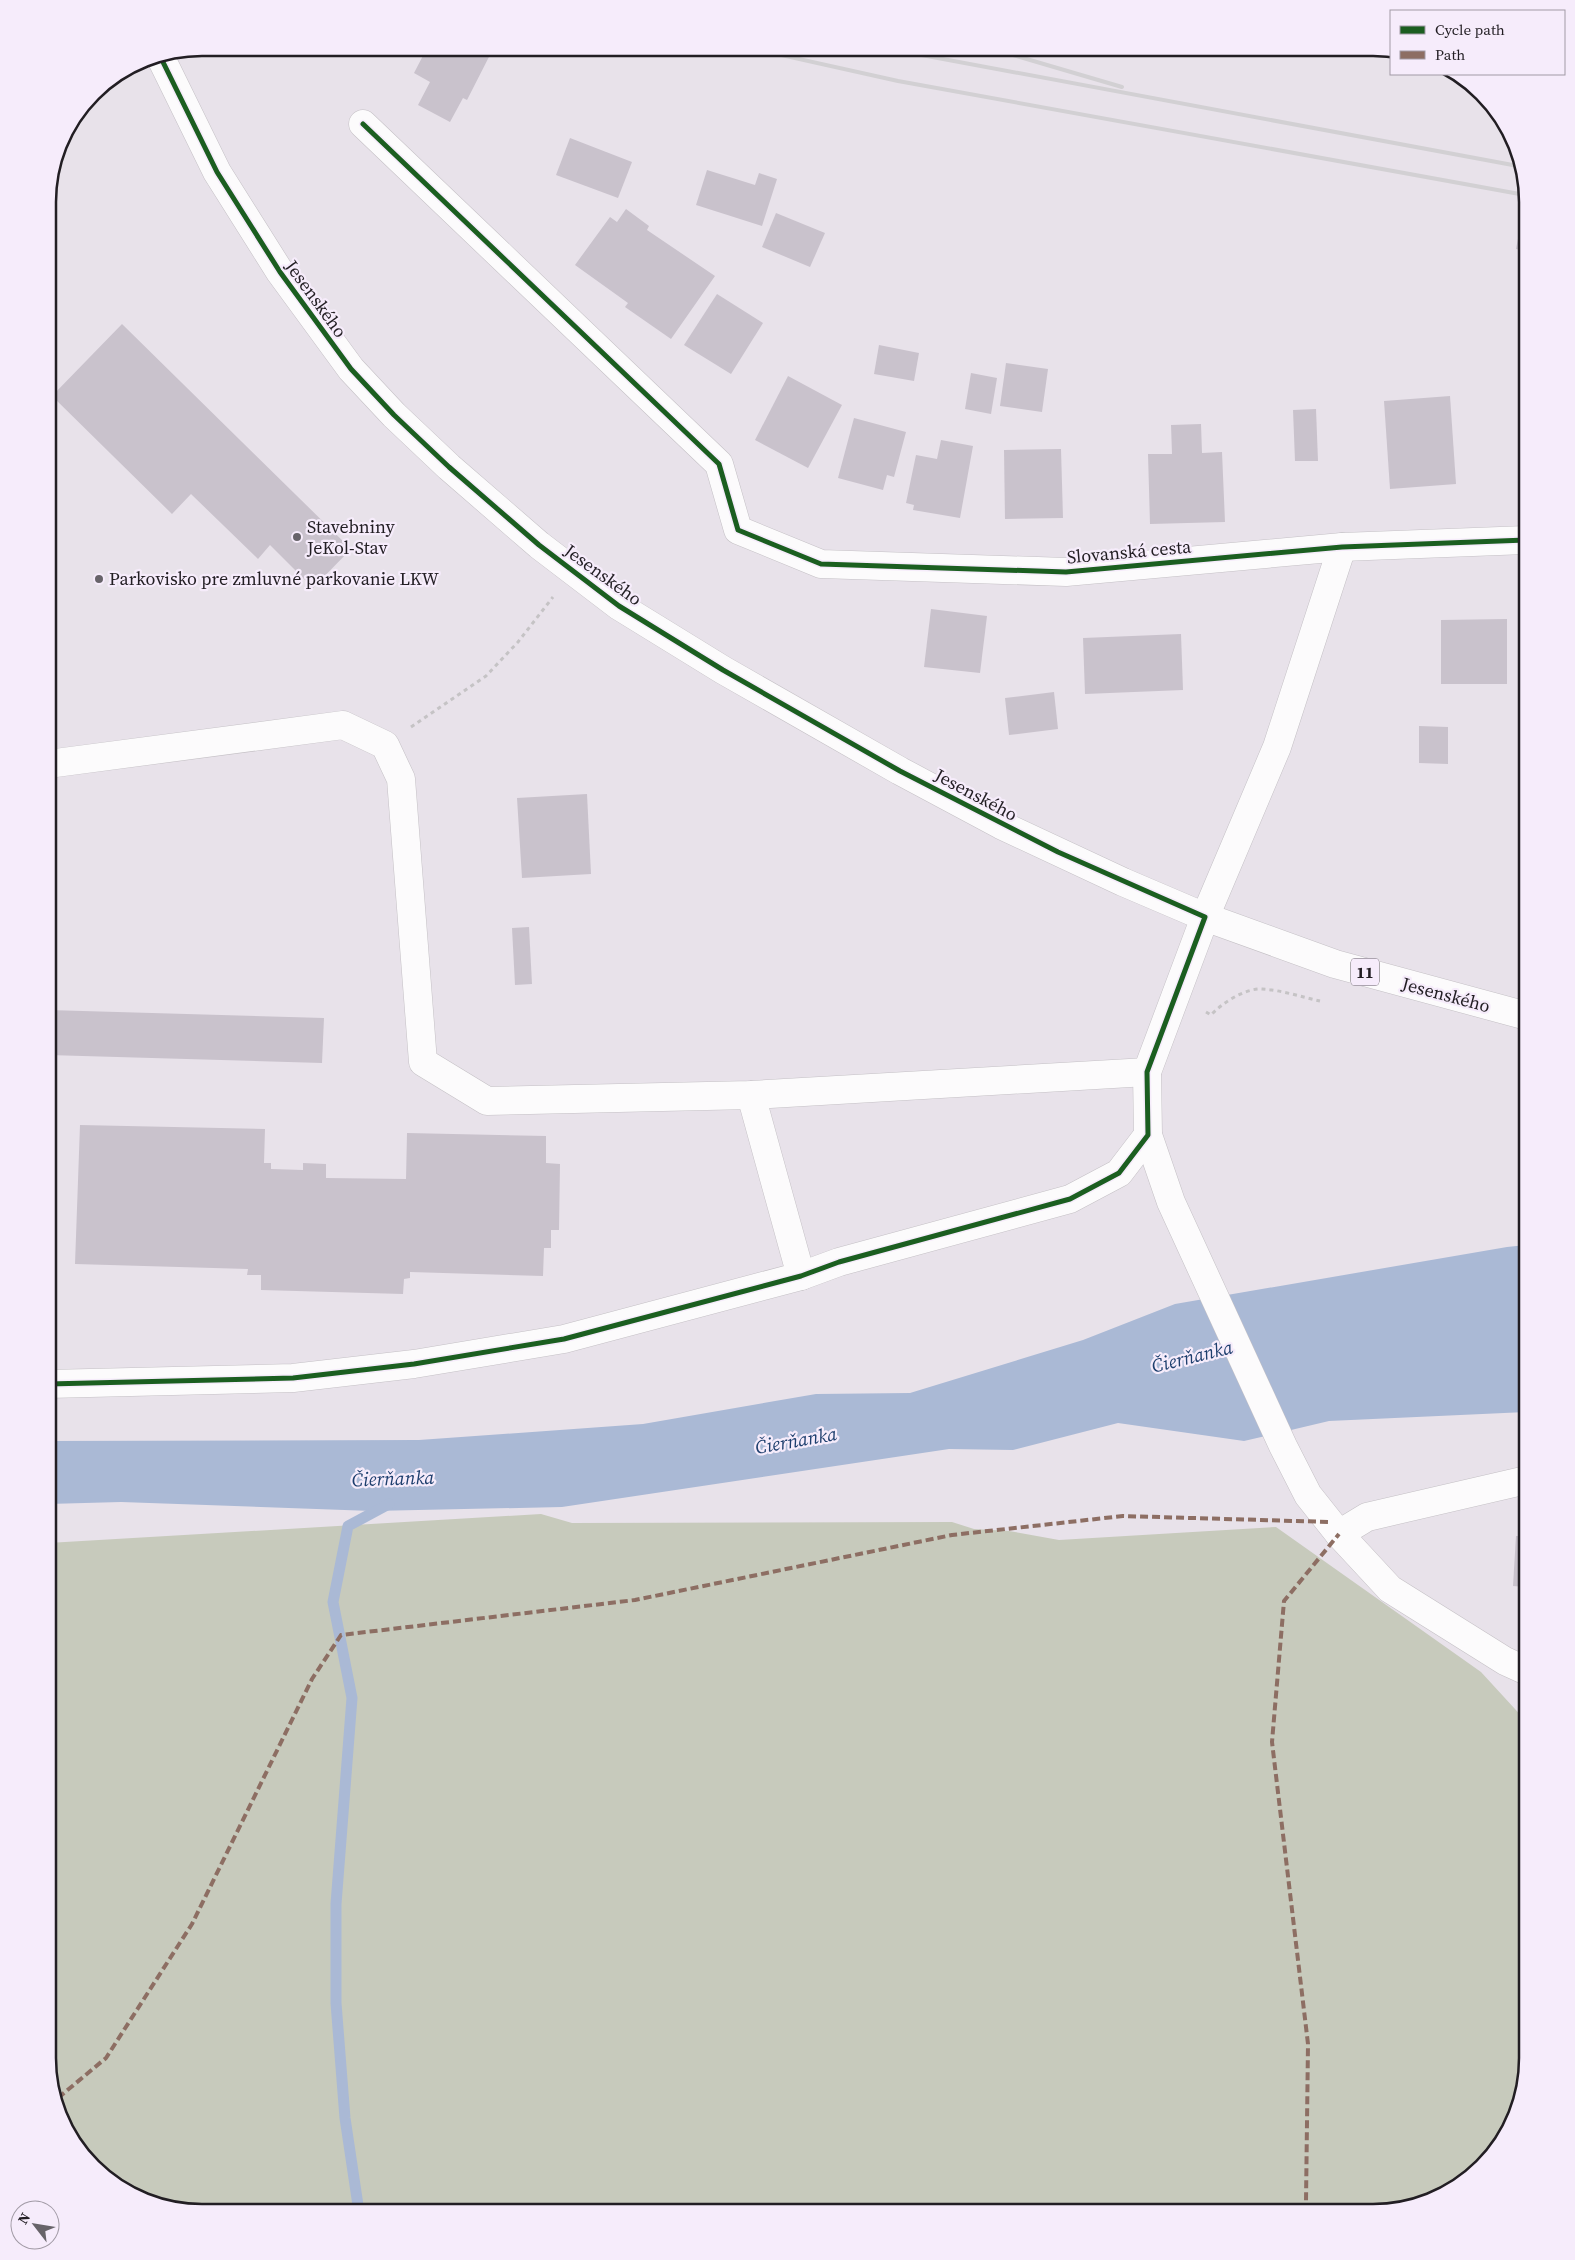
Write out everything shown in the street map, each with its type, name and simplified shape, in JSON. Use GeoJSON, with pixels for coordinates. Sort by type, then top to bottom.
{"type":"FeatureCollection","features":[{"type":"Feature","properties":{"kind":"street","name":"Jesenského"},"geometry":{"type":"LineString","coordinates":[[163,62],[217,172],[280,272],[345,362],[394,415],[449,467],[539,545],[619,606],[723,670],[900,771],[1050,848],[1205,917],[1335,964],[1519,1014]]}},
{"type":"Feature","properties":{"kind":"street","name":"Slovanská cesta"},"geometry":{"type":"LineString","coordinates":[[363,124],[720,464],[738,530],[821,564],[1066,572],[1342,548],[1519,540]]}},
{"type":"Feature","properties":{"kind":"street"},"geometry":{"type":"LineString","coordinates":[[1342,548],[1277,747],[1205,917],[1148,1072],[1148,1135],[1170,1202],[1283,1446],[1308,1494],[1339,1534],[1390,1589],[1505,1661],[1519,1666]]}},
{"type":"Feature","properties":{"kind":"street"},"geometry":{"type":"LineString","coordinates":[[57,763],[343,725],[385,745],[401,779],[423,1062],[487,1101],[751,1095],[1148,1072]]}},
{"type":"Feature","properties":{"kind":"street"},"geometry":{"type":"LineString","coordinates":[[751,1095],[801,1276]]}},
{"type":"Feature","properties":{"kind":"street"},"geometry":{"type":"LineString","coordinates":[[56,1384],[293,1378],[414,1364],[564,1339],[801,1276],[838,1262],[1070,1199],[1119,1173],[1148,1135]]}},
{"type":"Feature","properties":{"kind":"street"},"geometry":{"type":"LineString","coordinates":[[1339,1534],[1367,1517],[1519,1482]]}},
{"type":"Feature","properties":{"kind":"path"},"geometry":{"type":"LineString","coordinates":[[385,745],[486,676],[518,642],[550,602]]}},
{"type":"Feature","properties":{"kind":"path"},"geometry":{"type":"LineString","coordinates":[[1206,1012],[1211,1015],[1221,1004],[1261,988],[1320,1001]]}},
{"type":"Feature","properties":{"kind":"shaded area"},"geometry":{"type":"Polygon","coordinates":[[[541,1514],[572,1523],[952,1522],[974,1529],[1009,1531],[1059,1540],[1276,1527],[1481,1672],[1519,1713],[1519,2058],[1514,2095],[1508,2113],[1489,2147],[1462,2174],[1428,2193],[1410,2199],[1372,2204],[193,2203],[155,2196],[138,2189],[113,2174],[86,2147],[67,2113],[58,2077],[56,2058],[56,1543],[541,1514]]]}},
{"type":"Feature","properties":{"kind":"water","name":"Čierňanka"},"geometry":{"type":"Polygon","coordinates":[[[1519,1246],[1519,1412],[1329,1421],[1244,1441],[1118,1423],[1013,1450],[949,1449],[562,1507],[372,1511],[121,1502],[56,1504],[56,1441],[419,1440],[643,1424],[816,1394],[910,1393],[1083,1340],[1175,1304],[1519,1246]]]}},
{"type":"Feature","properties":{"kind":"building"},"geometry":{"type":"Polygon","coordinates":[[[423,56],[489,56],[467,100],[463,98],[450,122],[418,105],[430,82],[414,73],[423,56]]]}},
{"type":"Feature","properties":{"kind":"building"},"geometry":{"type":"Polygon","coordinates":[[[570,138],[632,162],[618,198],[556,175],[570,138]]]}},
{"type":"Feature","properties":{"kind":"building"},"geometry":{"type":"Polygon","coordinates":[[[707,170],[755,185],[759,173],[777,179],[762,226],[696,205],[707,170]]]}},
{"type":"Feature","properties":{"kind":"building"},"geometry":{"type":"Polygon","coordinates":[[[626,209],[649,226],[647,230],[715,276],[671,339],[625,307],[628,303],[575,265],[610,217],[617,222],[626,209]]]}},
{"type":"Feature","properties":{"kind":"building"},"geometry":{"type":"Polygon","coordinates":[[[776,213],[825,233],[810,267],[762,247],[776,213]]]}},
{"type":"Feature","properties":{"kind":"building"},"geometry":{"type":"Polygon","coordinates":[[[1519,233],[1519,250],[1516,249],[1519,233]]]}},
{"type":"Feature","properties":{"kind":"building"},"geometry":{"type":"Polygon","coordinates":[[[717,294],[763,323],[731,374],[684,345],[717,294]]]}},
{"type":"Feature","properties":{"kind":"building"},"geometry":{"type":"Polygon","coordinates":[[[122,324],[351,549],[313,588],[270,545],[258,559],[191,494],[172,514],[57,401],[57,391],[122,324]]]}},
{"type":"Feature","properties":{"kind":"building"},"geometry":{"type":"Polygon","coordinates":[[[879,345],[919,353],[914,381],[874,374],[879,345]]]}},
{"type":"Feature","properties":{"kind":"building"},"geometry":{"type":"Polygon","coordinates":[[[1006,363],[1048,369],[1042,412],[1000,406],[1006,363]]]}},
{"type":"Feature","properties":{"kind":"building"},"geometry":{"type":"Polygon","coordinates":[[[971,373],[997,378],[991,414],[965,409],[971,373]]]}},
{"type":"Feature","properties":{"kind":"building"},"geometry":{"type":"Polygon","coordinates":[[[788,376],[842,405],[808,468],[755,440],[788,376]]]}},
{"type":"Feature","properties":{"kind":"building"},"geometry":{"type":"Polygon","coordinates":[[[1450,396],[1456,484],[1390,489],[1384,401],[1450,396]]]}},
{"type":"Feature","properties":{"kind":"building"},"geometry":{"type":"Polygon","coordinates":[[[1316,409],[1318,461],[1295,461],[1293,410],[1316,409]]]}},
{"type":"Feature","properties":{"kind":"building"},"geometry":{"type":"Polygon","coordinates":[[[854,418],[906,432],[894,477],[887,475],[883,490],[838,478],[854,418]]]}},
{"type":"Feature","properties":{"kind":"building"},"geometry":{"type":"Polygon","coordinates":[[[1201,424],[1202,453],[1222,452],[1225,522],[1150,524],[1148,454],[1172,454],[1171,425],[1201,424]]]}},
{"type":"Feature","properties":{"kind":"building"},"geometry":{"type":"Polygon","coordinates":[[[941,440],[973,446],[960,518],[913,510],[914,505],[906,503],[916,455],[937,459],[941,440]]]}},
{"type":"Feature","properties":{"kind":"building"},"geometry":{"type":"Polygon","coordinates":[[[1061,449],[1063,518],[1005,519],[1004,450],[1061,449]]]}},
{"type":"Feature","properties":{"kind":"building"},"geometry":{"type":"Polygon","coordinates":[[[931,609],[987,616],[980,673],[924,667],[931,609]]]}},
{"type":"Feature","properties":{"kind":"building"},"geometry":{"type":"Polygon","coordinates":[[[1507,619],[1507,684],[1441,684],[1441,620],[1507,619]]]}},
{"type":"Feature","properties":{"kind":"building"},"geometry":{"type":"Polygon","coordinates":[[[1181,634],[1183,690],[1085,694],[1083,638],[1181,634]]]}},
{"type":"Feature","properties":{"kind":"building"},"geometry":{"type":"Polygon","coordinates":[[[1054,692],[1058,729],[1009,735],[1005,698],[1054,692]]]}},
{"type":"Feature","properties":{"kind":"building"},"geometry":{"type":"Polygon","coordinates":[[[1419,726],[1448,727],[1448,764],[1419,763],[1419,726]]]}},
{"type":"Feature","properties":{"kind":"building"},"geometry":{"type":"Polygon","coordinates":[[[587,794],[591,874],[522,878],[517,798],[587,794]]]}},
{"type":"Feature","properties":{"kind":"building"},"geometry":{"type":"Polygon","coordinates":[[[529,927],[532,984],[515,985],[512,928],[529,927]]]}},
{"type":"Feature","properties":{"kind":"building"},"geometry":{"type":"Polygon","coordinates":[[[57,1010],[324,1018],[322,1063],[57,1055],[57,1010]]]}},
{"type":"Feature","properties":{"kind":"building"},"geometry":{"type":"Polygon","coordinates":[[[80,1125],[265,1129],[264,1163],[271,1163],[271,1169],[303,1170],[303,1163],[326,1164],[326,1178],[406,1179],[407,1133],[546,1136],[546,1163],[560,1164],[559,1230],[551,1230],[551,1248],[544,1248],[543,1276],[410,1272],[410,1278],[404,1279],[403,1294],[261,1290],[261,1275],[247,1275],[248,1269],[75,1264],[80,1125]]]}},
{"type":"Feature","properties":{"kind":"building"},"geometry":{"type":"Polygon","coordinates":[[[1516,1536],[1519,1536],[1519,1586],[1513,1586],[1516,1536]]]}},
{"type":"Feature","properties":{"kind":"waterway"},"geometry":{"type":"LineString","coordinates":[[358,2203],[345,2118],[336,2003],[336,1904],[352,1698],[333,1602],[348,1526],[389,1504]]}},
{"type":"Feature","properties":{"kind":"railway"},"geometry":{"type":"LineString","coordinates":[[788,56],[898,81],[1518,194]]}},
{"type":"Feature","properties":{"kind":"railway"},"geometry":{"type":"LineString","coordinates":[[930,57],[1514,165]]}},
{"type":"Feature","properties":{"kind":"railway"},"geometry":{"type":"LineString","coordinates":[[1019,57],[1122,87]]}},
{"type":"Feature","properties":{"kind":"marked path"},"geometry":{"type":"LineString","coordinates":[[61,2095],[106,2058],[192,1924],[312,1679],[341,1635],[635,1600],[952,1535],[1123,1516],[1330,1522]]}},
{"type":"Feature","properties":{"kind":"marked path"},"geometry":{"type":"LineString","coordinates":[[1305,2204],[1308,2044],[1272,1742],[1284,1601],[1339,1534]]}},
{"type":"Feature","properties":{"kind":"cycle path"},"geometry":{"type":"LineString","coordinates":[[56,1384],[293,1378],[414,1364],[564,1339],[801,1276],[839,1262],[1070,1199],[1119,1173],[1148,1135],[1147,1072],[1205,917],[1058,852],[900,771],[723,670],[619,606],[539,545],[449,467],[394,415],[351,369],[280,272],[217,172],[163,62]]}},
{"type":"Feature","properties":{"kind":"cycle path"},"geometry":{"type":"LineString","coordinates":[[363,124],[719,464],[738,530],[821,564],[1066,572],[1342,547],[1519,540]]}},
{"type":"Feature","properties":{"kind":"place","name":"Stavebniny JeKol-Stav"},"geometry":{"type":"Point","coordinates":[297,537]}},
{"type":"Feature","properties":{"kind":"place","name":"Parkovisko pre zmluvné parkovanie LKW"},"geometry":{"type":"Point","coordinates":[99,579]}}]}
